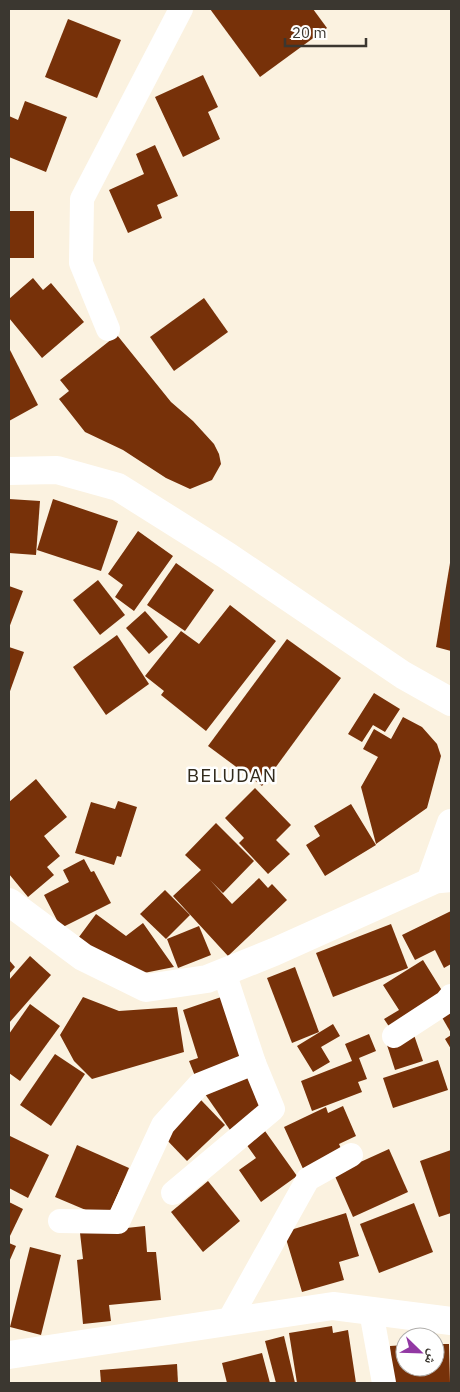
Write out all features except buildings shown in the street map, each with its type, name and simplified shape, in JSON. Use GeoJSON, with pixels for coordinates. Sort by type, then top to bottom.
{"type":"FeatureCollection","features":[{"type":"Feature","properties":{"kind":"main road"},"geometry":{"type":"LineString","coordinates":[[9,471],[57,470],[118,487],[234,560],[403,675],[451,702]]}},
{"type":"Feature","properties":{"kind":"main road"},"geometry":{"type":"LineString","coordinates":[[9,902],[83,957],[146,988],[206,979],[441,881],[451,823]]}},
{"type":"Feature","properties":{"kind":"main road"},"geometry":{"type":"LineString","coordinates":[[9,1355],[333,1306],[451,1321]]}},
{"type":"Feature","properties":{"kind":"street"},"geometry":{"type":"LineString","coordinates":[[108,329],[81,263],[82,199],[181,9]]}},
{"type":"Feature","properties":{"kind":"street"},"geometry":{"type":"LineString","coordinates":[[173,1193],[273,1109],[254,1063],[224,972]]}},
{"type":"Feature","properties":{"kind":"street"},"geometry":{"type":"LineString","coordinates":[[394,1036],[446,1002],[451,996]]}},
{"type":"Feature","properties":{"kind":"street"},"geometry":{"type":"LineString","coordinates":[[60,1221],[118,1222],[163,1125],[200,1085],[254,1063]]}},
{"type":"Feature","properties":{"kind":"street"},"geometry":{"type":"LineString","coordinates":[[228,1322],[308,1179],[351,1155]]}},
{"type":"Feature","properties":{"kind":"street"},"geometry":{"type":"LineString","coordinates":[[371,1311],[384,1383]]}},
{"type":"Feature","properties":{"kind":"district","name":"BELUDAN"},"geometry":{"type":"Point","coordinates":[232,775]}}]}
